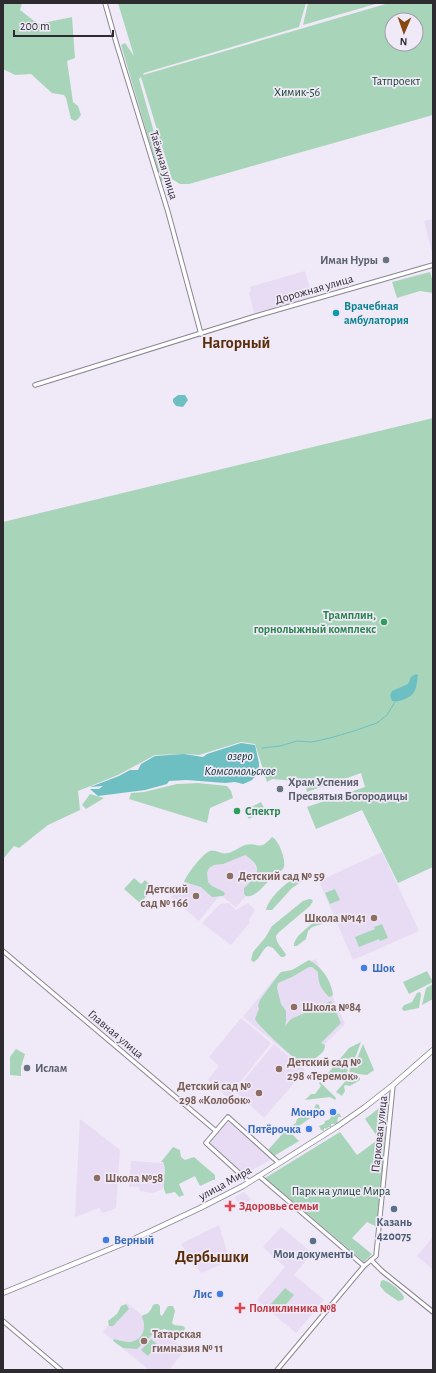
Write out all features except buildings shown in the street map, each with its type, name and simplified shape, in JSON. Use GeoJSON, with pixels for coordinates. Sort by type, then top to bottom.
{"type":"FeatureCollection","features":[{"type":"Feature","properties":{"kind":"main road","name":"улица Мира"},"geometry":{"type":"LineString","coordinates":[[3,1293],[141,1236],[200,1208],[249,1182],[338,1126],[394,1085],[433,1050]]}},
{"type":"Feature","properties":{"kind":"street","name":"Таёжная улица"},"geometry":{"type":"LineString","coordinates":[[105,3],[168,212],[201,334]]}},
{"type":"Feature","properties":{"kind":"street","name":"Дорожная улица"},"geometry":{"type":"LineString","coordinates":[[36,385],[256,316],[433,265]]}},
{"type":"Feature","properties":{"kind":"street","name":"Главная улица"},"geometry":{"type":"LineString","coordinates":[[3,951],[216,1131]]}},
{"type":"Feature","properties":{"kind":"street","name":"Парковая улица"},"geometry":{"type":"LineString","coordinates":[[371,1260],[376,1256],[394,1085]]}},
{"type":"Feature","properties":{"kind":"street"},"geometry":{"type":"LineString","coordinates":[[249,1182],[206,1143],[228,1117],[279,1162]]}},
{"type":"Feature","properties":{"kind":"street"},"geometry":{"type":"LineString","coordinates":[[259,1176],[364,1266]]}},
{"type":"Feature","properties":{"kind":"street"},"geometry":{"type":"LineString","coordinates":[[277,1370],[364,1266],[371,1260],[382,1271],[433,1312]]}},
{"type":"Feature","properties":{"kind":"street"},"geometry":{"type":"LineString","coordinates":[[3,1321],[61,1370]]}},
{"type":"Feature","properties":{"kind":"shaded area"},"geometry":{"type":"Polygon","coordinates":[[[433,219],[433,256],[424,221],[433,219]]]}},
{"type":"Feature","properties":{"kind":"shaded area"},"geometry":{"type":"Polygon","coordinates":[[[305,271],[312,297],[254,313],[249,293],[251,292],[250,287],[305,271]]]}},
{"type":"Feature","properties":{"kind":"shaded area","name":"Детский сад № 59"},"geometry":{"type":"Polygon","coordinates":[[[245,846],[262,879],[236,907],[220,895],[199,921],[171,897],[200,870],[245,846]]]}},
{"type":"Feature","properties":{"kind":"shaded area","name":"Школа №141"},"geometry":{"type":"Polygon","coordinates":[[[382,852],[419,931],[353,960],[319,881],[382,852]]]}},
{"type":"Feature","properties":{"kind":"shaded area"},"geometry":{"type":"Polygon","coordinates":[[[229,903],[236,910],[248,903],[255,910],[249,920],[250,922],[231,945],[202,923],[220,904],[229,903]]]}},
{"type":"Feature","properties":{"kind":"shaded area","name":"Школа №84"},"geometry":{"type":"Polygon","coordinates":[[[316,959],[345,1024],[303,1066],[243,1017],[275,978],[316,959]]]}},
{"type":"Feature","properties":{"kind":"shaded area"},"geometry":{"type":"Polygon","coordinates":[[[241,1018],[271,1043],[234,1090],[229,1099],[208,1080],[219,1066],[209,1057],[241,1018]]]}},
{"type":"Feature","properties":{"kind":"shaded area"},"geometry":{"type":"Polygon","coordinates":[[[274,1044],[305,1070],[264,1118],[235,1091],[274,1044]]]}},
{"type":"Feature","properties":{"kind":"shaded area","name":"Школа №58"},"geometry":{"type":"Polygon","coordinates":[[[80,1119],[120,1150],[116,1208],[103,1213],[99,1208],[75,1217],[80,1119]]]}},
{"type":"Feature","properties":{"kind":"shaded area"},"geometry":{"type":"Polygon","coordinates":[[[229,1122],[272,1159],[245,1174],[211,1146],[209,1143],[210,1141],[226,1123],[229,1122]]]}},
{"type":"Feature","properties":{"kind":"shaded area"},"geometry":{"type":"Polygon","coordinates":[[[131,1161],[163,1163],[163,1189],[153,1193],[140,1191],[139,1187],[129,1187],[131,1161]]]}},
{"type":"Feature","properties":{"kind":"shaded area"},"geometry":{"type":"Polygon","coordinates":[[[244,1192],[251,1199],[243,1208],[235,1197],[244,1192]]]}},
{"type":"Feature","properties":{"kind":"shaded area"},"geometry":{"type":"Polygon","coordinates":[[[219,1225],[229,1259],[220,1265],[201,1273],[181,1244],[219,1225]]]}},
{"type":"Feature","properties":{"kind":"shaded area"},"geometry":{"type":"Polygon","coordinates":[[[281,1227],[312,1253],[294,1275],[324,1300],[296,1333],[257,1300],[285,1267],[263,1247],[281,1227]]]}},
{"type":"Feature","properties":{"kind":"shaded area"},"geometry":{"type":"Polygon","coordinates":[[[433,1237],[433,1270],[417,1256],[433,1237]]]}},
{"type":"Feature","properties":{"kind":"shaded area","name":"Татарская гимназия № 11"},"geometry":{"type":"Polygon","coordinates":[[[127,1303],[185,1350],[169,1370],[149,1370],[103,1332],[127,1303]]]}},
{"type":"Feature","properties":{"kind":"green space"},"geometry":{"type":"Polygon","coordinates":[[[3,3],[22,3],[20,10],[38,24],[72,17],[75,58],[67,61],[73,102],[78,106],[81,115],[75,121],[71,119],[64,95],[52,93],[31,74],[15,75],[3,69],[3,3]]]}},
{"type":"Feature","properties":{"kind":"green space"},"geometry":{"type":"Polygon","coordinates":[[[118,3],[306,3],[299,27],[144,73],[143,75],[389,3],[433,3],[433,115],[189,184],[180,184],[172,179],[141,77],[139,79],[167,178],[166,180],[161,181],[121,45],[125,43],[134,56],[118,3]]]}},
{"type":"Feature","properties":{"kind":"green space"},"geometry":{"type":"Polygon","coordinates":[[[308,3],[379,3],[303,25],[308,3]]]}},
{"type":"Feature","properties":{"kind":"green space"},"geometry":{"type":"Polygon","coordinates":[[[430,272],[433,282],[433,293],[420,291],[397,298],[392,282],[430,272]]]}},
{"type":"Feature","properties":{"kind":"green space"},"geometry":{"type":"Polygon","coordinates":[[[433,418],[433,867],[398,883],[362,810],[316,829],[307,807],[365,787],[361,773],[339,781],[338,778],[328,781],[329,784],[307,792],[305,782],[272,779],[267,782],[255,744],[241,742],[199,755],[155,755],[118,775],[78,791],[80,810],[48,825],[19,848],[14,846],[3,859],[3,522],[433,418]]]}},
{"type":"Feature","properties":{"kind":"green space"},"geometry":{"type":"Polygon","coordinates":[[[198,783],[227,786],[231,791],[233,798],[210,808],[207,823],[129,799],[131,793],[144,792],[177,784],[198,783]]]}},
{"type":"Feature","properties":{"kind":"green space"},"geometry":{"type":"Polygon","coordinates":[[[90,794],[104,798],[86,809],[82,805],[90,794]]]}},
{"type":"Feature","properties":{"kind":"green space"},"geometry":{"type":"Polygon","coordinates":[[[261,802],[265,810],[249,819],[244,811],[261,802]]]}},
{"type":"Feature","properties":{"kind":"green space"},"geometry":{"type":"Polygon","coordinates":[[[272,837],[275,839],[281,850],[284,860],[284,867],[254,895],[246,896],[244,894],[244,888],[257,872],[255,864],[245,855],[209,868],[207,873],[208,882],[212,886],[224,892],[225,894],[223,896],[212,897],[201,887],[184,882],[195,865],[210,851],[228,853],[249,844],[261,846],[272,837]]]}},
{"type":"Feature","properties":{"kind":"green space"},"geometry":{"type":"Polygon","coordinates":[[[297,876],[303,877],[301,882],[292,888],[272,910],[266,910],[274,895],[283,886],[297,876]]]}},
{"type":"Feature","properties":{"kind":"green space"},"geometry":{"type":"Polygon","coordinates":[[[134,878],[141,884],[145,880],[154,888],[140,903],[124,889],[134,878]]]}},
{"type":"Feature","properties":{"kind":"green space"},"geometry":{"type":"Polygon","coordinates":[[[335,889],[340,900],[330,904],[325,893],[335,889]]]}},
{"type":"Feature","properties":{"kind":"green space"},"geometry":{"type":"Polygon","coordinates":[[[309,899],[313,901],[310,906],[276,936],[277,941],[286,955],[281,957],[273,948],[268,946],[253,962],[251,960],[253,952],[265,938],[272,926],[303,901],[309,899]]]}},
{"type":"Feature","properties":{"kind":"green space"},"geometry":{"type":"Polygon","coordinates":[[[320,918],[323,919],[324,922],[312,927],[308,931],[306,939],[297,946],[294,946],[294,943],[299,935],[320,918]]]}},
{"type":"Feature","properties":{"kind":"green space"},"geometry":{"type":"Polygon","coordinates":[[[382,924],[388,938],[380,941],[379,939],[359,947],[355,937],[375,929],[374,927],[382,924]]]}},
{"type":"Feature","properties":{"kind":"green space","name":"Школа №84"},"geometry":{"type":"Polygon","coordinates":[[[309,960],[318,966],[325,974],[330,983],[333,994],[329,997],[320,986],[318,972],[312,967],[309,967],[278,983],[277,988],[281,1004],[286,1011],[285,1026],[291,1019],[331,1001],[341,1023],[321,1043],[325,1045],[322,1053],[311,1061],[302,1063],[276,1042],[255,1019],[259,1009],[258,1006],[260,1000],[279,974],[281,972],[292,970],[309,960]]]}},
{"type":"Feature","properties":{"kind":"green space"},"geometry":{"type":"Polygon","coordinates":[[[427,971],[433,982],[409,994],[403,982],[427,971]]]}},
{"type":"Feature","properties":{"kind":"green space"},"geometry":{"type":"Polygon","coordinates":[[[433,984],[433,999],[422,1005],[426,988],[433,984]]]}},
{"type":"Feature","properties":{"kind":"green space"},"geometry":{"type":"Polygon","coordinates":[[[420,992],[419,1008],[404,1011],[402,1009],[403,1006],[412,1002],[417,993],[420,992]]]}},
{"type":"Feature","properties":{"kind":"green space"},"geometry":{"type":"Polygon","coordinates":[[[361,1042],[355,1058],[349,1063],[347,1073],[324,1078],[349,1048],[361,1042]]]}},
{"type":"Feature","properties":{"kind":"green space"},"geometry":{"type":"Polygon","coordinates":[[[363,1044],[374,1070],[367,1075],[349,1073],[351,1064],[357,1059],[363,1044]]]}},
{"type":"Feature","properties":{"kind":"green space"},"geometry":{"type":"Polygon","coordinates":[[[16,1049],[25,1054],[21,1067],[21,1076],[10,1075],[10,1057],[16,1049]]]}},
{"type":"Feature","properties":{"kind":"green space"},"geometry":{"type":"Polygon","coordinates":[[[350,1076],[360,1077],[360,1080],[350,1086],[344,1086],[345,1091],[342,1096],[336,1092],[350,1076]]]}},
{"type":"Feature","properties":{"kind":"green space"},"geometry":{"type":"Polygon","coordinates":[[[320,1082],[336,1098],[335,1100],[330,1097],[305,1100],[311,1094],[315,1094],[321,1086],[319,1083],[320,1082]]]}},
{"type":"Feature","properties":{"kind":"green space","name":"Парк на улице Мира"},"geometry":{"type":"Polygon","coordinates":[[[388,1101],[377,1227],[367,1222],[352,1238],[372,1254],[364,1262],[265,1178],[340,1132],[357,1155],[379,1139],[365,1119],[388,1101]]]}},
{"type":"Feature","properties":{"kind":"green space"},"geometry":{"type":"Polygon","coordinates":[[[316,1104],[319,1105],[320,1109],[312,1112],[312,1117],[293,1130],[288,1130],[289,1127],[296,1123],[298,1119],[306,1115],[308,1109],[314,1109],[316,1104]]]}},
{"type":"Feature","properties":{"kind":"green space"},"geometry":{"type":"Polygon","coordinates":[[[336,1113],[340,1114],[341,1117],[338,1117],[337,1124],[331,1124],[331,1127],[328,1127],[327,1129],[324,1128],[324,1131],[321,1130],[319,1126],[324,1124],[325,1121],[330,1119],[331,1116],[336,1113]]]}},
{"type":"Feature","properties":{"kind":"green space"},"geometry":{"type":"Polygon","coordinates":[[[285,1131],[291,1133],[299,1141],[274,1156],[268,1150],[285,1131]]]}},
{"type":"Feature","properties":{"kind":"green space"},"geometry":{"type":"Polygon","coordinates":[[[173,1147],[180,1150],[181,1157],[185,1160],[194,1157],[215,1175],[215,1180],[200,1186],[195,1176],[179,1184],[184,1195],[179,1197],[175,1192],[166,1194],[164,1190],[165,1170],[163,1162],[161,1162],[173,1147]]]}},
{"type":"Feature","properties":{"kind":"green space"},"geometry":{"type":"Polygon","coordinates":[[[383,1280],[392,1284],[398,1289],[404,1297],[403,1300],[398,1301],[385,1292],[380,1286],[381,1281],[383,1280]]]}},
{"type":"Feature","properties":{"kind":"green space"},"geometry":{"type":"Polygon","coordinates":[[[285,1288],[294,1295],[280,1311],[271,1304],[285,1288]]]}},
{"type":"Feature","properties":{"kind":"green space"},"geometry":{"type":"Polygon","coordinates":[[[126,1304],[129,1309],[113,1326],[109,1326],[108,1321],[117,1314],[121,1306],[126,1304]]]}},
{"type":"Feature","properties":{"kind":"green space"},"geometry":{"type":"Polygon","coordinates":[[[155,1304],[160,1306],[160,1314],[162,1316],[168,1306],[173,1306],[175,1311],[172,1323],[185,1328],[181,1334],[176,1335],[165,1329],[160,1330],[152,1335],[137,1349],[123,1348],[113,1341],[114,1339],[130,1342],[138,1339],[143,1333],[144,1329],[142,1317],[150,1312],[155,1304]]]}},
{"type":"Feature","properties":{"kind":"green space"},"geometry":{"type":"Polygon","coordinates":[[[151,1339],[157,1344],[148,1356],[141,1350],[151,1339]]]}},
{"type":"Feature","properties":{"kind":"water"},"geometry":{"type":"Polygon","coordinates":[[[178,395],[185,395],[188,400],[183,407],[176,406],[173,402],[173,399],[178,395]]]}},
{"type":"Feature","properties":{"kind":"water"},"geometry":{"type":"Polygon","coordinates":[[[416,674],[418,675],[416,687],[412,695],[401,700],[392,701],[390,695],[392,691],[408,684],[411,677],[416,674]]]}},
{"type":"Feature","properties":{"kind":"water","name":"озеро Комсомольское"},"geometry":{"type":"Polygon","coordinates":[[[241,743],[255,745],[259,763],[259,772],[252,780],[243,784],[235,782],[225,783],[187,780],[169,781],[167,784],[145,790],[98,796],[90,789],[99,789],[103,786],[90,787],[119,776],[130,770],[138,770],[141,764],[155,756],[184,754],[203,757],[207,754],[241,743]]]}},
{"type":"Feature","properties":{"kind":"waterway"},"geometry":{"type":"LineString","coordinates":[[262,748],[280,746],[297,741],[312,742],[354,731],[377,723],[387,715],[395,702]]}},
{"type":"Feature","properties":{"kind":"place","name":"Иман Нуры"},"geometry":{"type":"Point","coordinates":[386,260]}},
{"type":"Feature","properties":{"kind":"place","name":"Врачебная амбулатория"},"geometry":{"type":"Point","coordinates":[336,313]}},
{"type":"Feature","properties":{"kind":"place","name":"Трамплин, горнолыжный комплекс"},"geometry":{"type":"Point","coordinates":[384,622]}},
{"type":"Feature","properties":{"kind":"place","name":"Храм Успения Пресвятыя Богородицы"},"geometry":{"type":"Point","coordinates":[280,789]}},
{"type":"Feature","properties":{"kind":"place","name":"Спектр"},"geometry":{"type":"Point","coordinates":[237,811]}},
{"type":"Feature","properties":{"kind":"place","name":"Детский сад № 59"},"geometry":{"type":"Point","coordinates":[230,876]}},
{"type":"Feature","properties":{"kind":"place","name":"Детский сад № 166"},"geometry":{"type":"Point","coordinates":[196,896]}},
{"type":"Feature","properties":{"kind":"place","name":"Школа №141"},"geometry":{"type":"Point","coordinates":[374,918]}},
{"type":"Feature","properties":{"kind":"place","name":"Шок"},"geometry":{"type":"Point","coordinates":[364,968]}},
{"type":"Feature","properties":{"kind":"place","name":"Школа №84"},"geometry":{"type":"Point","coordinates":[294,1007]}},
{"type":"Feature","properties":{"kind":"place","name":"Ислам"},"geometry":{"type":"Point","coordinates":[27,1068]}},
{"type":"Feature","properties":{"kind":"place","name":"Детский сад № 298 «Теремок»"},"geometry":{"type":"Point","coordinates":[279,1069]}},
{"type":"Feature","properties":{"kind":"place","name":"Детский сад № 298 «Колобок»"},"geometry":{"type":"Point","coordinates":[259,1093]}},
{"type":"Feature","properties":{"kind":"place","name":"Монро"},"geometry":{"type":"Point","coordinates":[333,1112]}},
{"type":"Feature","properties":{"kind":"place","name":"Пятёрочка"},"geometry":{"type":"Point","coordinates":[309,1129]}},
{"type":"Feature","properties":{"kind":"place","name":"Школа №58"},"geometry":{"type":"Point","coordinates":[97,1178]}},
{"type":"Feature","properties":{"kind":"place","name":"Здоровье семьи"},"geometry":{"type":"Point","coordinates":[230,1206]}},
{"type":"Feature","properties":{"kind":"place","name":"Казань 420075"},"geometry":{"type":"Point","coordinates":[394,1209]}},
{"type":"Feature","properties":{"kind":"place","name":"Верный"},"geometry":{"type":"Point","coordinates":[106,1240]}},
{"type":"Feature","properties":{"kind":"place","name":"Мои документы"},"geometry":{"type":"Point","coordinates":[313,1241]}},
{"type":"Feature","properties":{"kind":"place","name":"Лис"},"geometry":{"type":"Point","coordinates":[220,1294]}},
{"type":"Feature","properties":{"kind":"place","name":"Поликлиника №8"},"geometry":{"type":"Point","coordinates":[240,1308]}},
{"type":"Feature","properties":{"kind":"place","name":"Татарская гимназия № 11"},"geometry":{"type":"Point","coordinates":[144,1341]}},
{"type":"Feature","properties":{"kind":"district","name":"Нагорный"},"geometry":{"type":"Point","coordinates":[236,343]}},
{"type":"Feature","properties":{"kind":"district","name":"Дербышки"},"geometry":{"type":"Point","coordinates":[212,1257]}},
{"type":"Feature","properties":{"kind":"park label","name":"Татпроект"},"geometry":{"type":"Point","coordinates":[396,81]}},
{"type":"Feature","properties":{"kind":"park label","name":"Химик-56"},"geometry":{"type":"Point","coordinates":[297,92]}}]}
